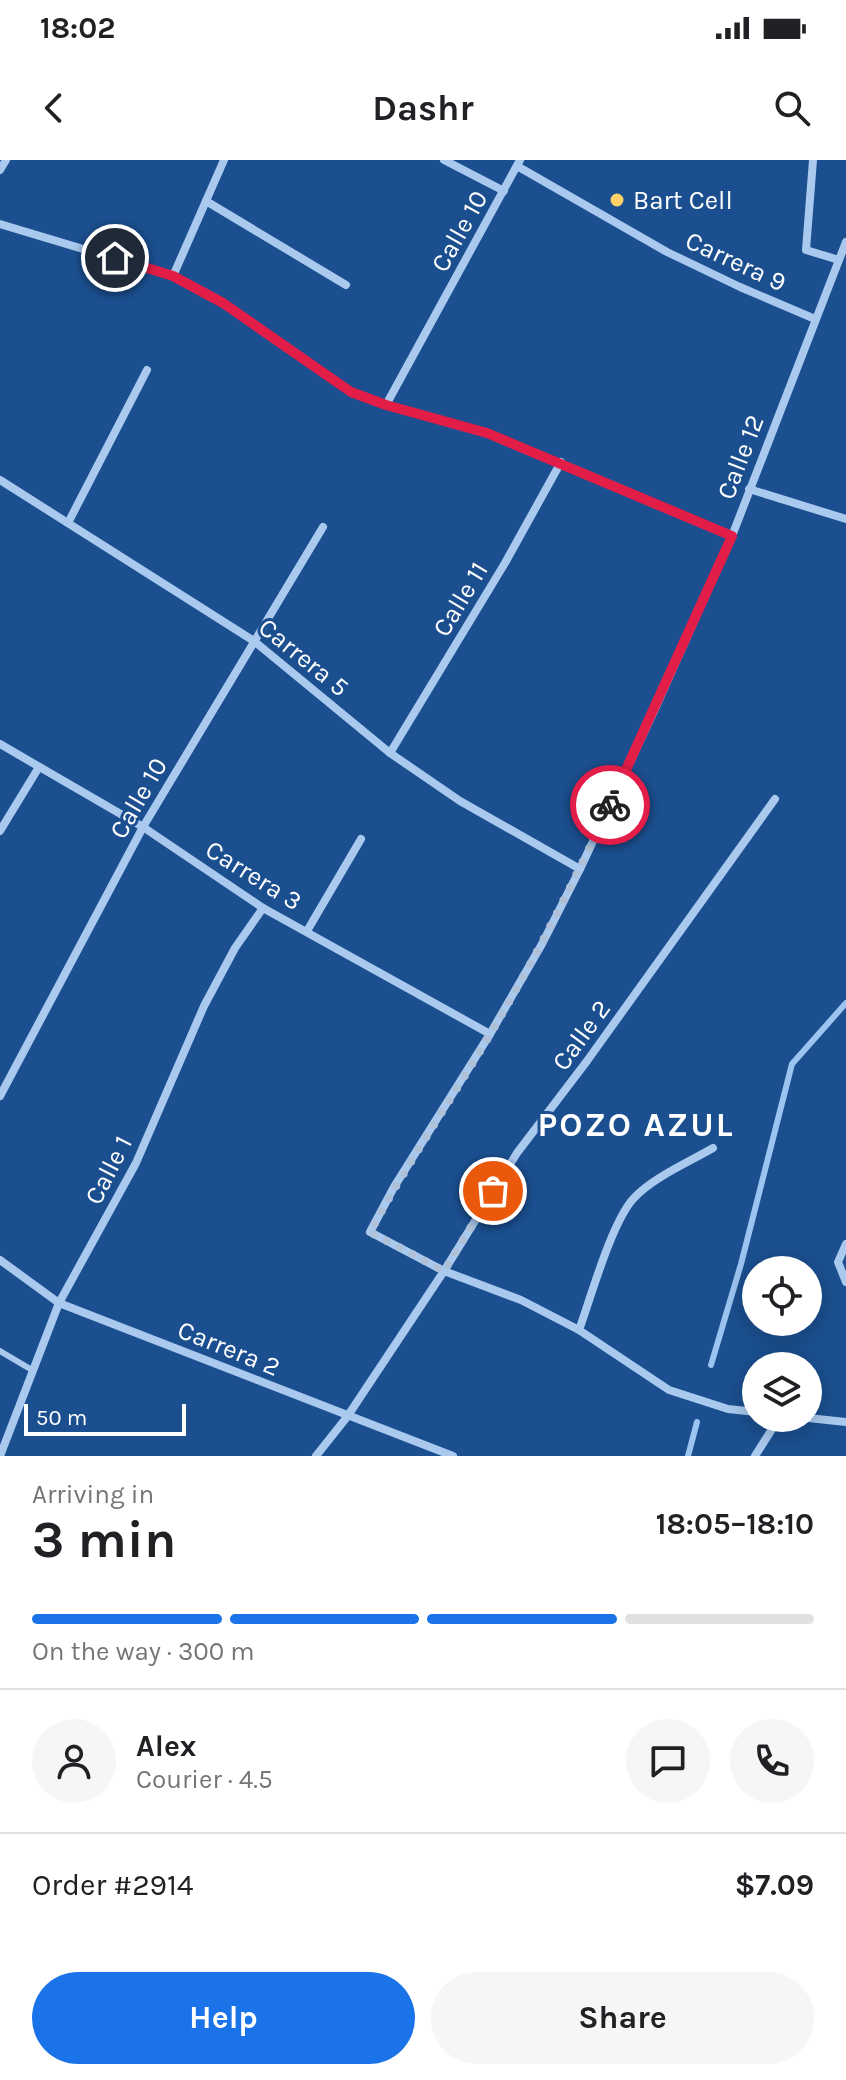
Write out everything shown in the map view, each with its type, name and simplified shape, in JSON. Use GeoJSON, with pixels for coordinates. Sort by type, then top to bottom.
{"type":"FeatureCollection","features":[{"type":"Feature","properties":{"kind":"street"},"geometry":{"type":"LineString","coordinates":[[0,170],[6,160]]}},
{"type":"Feature","properties":{"kind":"street"},"geometry":{"type":"LineString","coordinates":[[173,276],[224,160]]}},
{"type":"Feature","properties":{"kind":"street"},"geometry":{"type":"LineString","coordinates":[[444,160],[504,191]]}},
{"type":"Feature","properties":{"kind":"street"},"geometry":{"type":"LineString","coordinates":[[813,160],[806,250],[839,260]]}},
{"type":"Feature","properties":{"kind":"street","name":"Calle 10"},"geometry":{"type":"LineString","coordinates":[[386,405],[518,163]]}},
{"type":"Feature","properties":{"kind":"street","name":"Carrera 9"},"geometry":{"type":"LineString","coordinates":[[518,163],[667,252],[815,319]]}},
{"type":"Feature","properties":{"kind":"street"},"geometry":{"type":"LineString","coordinates":[[206,201],[346,285]]}},
{"type":"Feature","properties":{"kind":"street"},"geometry":{"type":"LineString","coordinates":[[0,224],[173,276],[223,303],[351,392],[386,405]]}},
{"type":"Feature","properties":{"kind":"street","name":"Calle 12"},"geometry":{"type":"LineString","coordinates":[[444,1271],[370,1232],[394,1187],[490,1034],[542,944],[580,869],[732,536],[846,242]]}},
{"type":"Feature","properties":{"kind":"street"},"geometry":{"type":"LineString","coordinates":[[68,523],[147,370]]}},
{"type":"Feature","properties":{"kind":"street","name":"Calle 11"},"geometry":{"type":"LineString","coordinates":[[390,753],[505,563],[561,462]]}},
{"type":"Feature","properties":{"kind":"street","name":"Carrera 5"},"geometry":{"type":"LineString","coordinates":[[0,480],[254,641],[390,753],[460,801],[580,869]]}},
{"type":"Feature","properties":{"kind":"street"},"geometry":{"type":"LineString","coordinates":[[749,489],[846,519]]}},
{"type":"Feature","properties":{"kind":"street","name":"Calle 10"},"geometry":{"type":"LineString","coordinates":[[0,1096],[143,827],[323,527]]}},
{"type":"Feature","properties":{"kind":"street","name":"Carrera 3"},"geometry":{"type":"LineString","coordinates":[[0,744],[143,827],[263,908],[490,1034]]}},
{"type":"Feature","properties":{"kind":"street"},"geometry":{"type":"LineString","coordinates":[[0,831],[39,767]]}},
{"type":"Feature","properties":{"kind":"street","name":"Calle 2"},"geometry":{"type":"LineString","coordinates":[[316,1456],[347,1417],[444,1271],[517,1153],[775,799]]}},
{"type":"Feature","properties":{"kind":"street"},"geometry":{"type":"LineString","coordinates":[[307,931],[361,839]]}},
{"type":"Feature","properties":{"kind":"street","name":"Calle 1"},"geometry":{"type":"LineString","coordinates":[[0,1456],[59,1303],[136,1163],[204,1006],[235,948],[263,908]]}},
{"type":"Feature","properties":{"kind":"street"},"geometry":{"type":"LineString","coordinates":[[579,1330],[621,1218],[633,1199],[645,1188],[713,1148]]}},
{"type":"Feature","properties":{"kind":"street"},"geometry":{"type":"LineString","coordinates":[[846,1244],[838,1262],[846,1282]]}},
{"type":"Feature","properties":{"kind":"street","name":"Carrera 2"},"geometry":{"type":"LineString","coordinates":[[0,1260],[59,1303],[453,1456]]}},
{"type":"Feature","properties":{"kind":"street"},"geometry":{"type":"LineString","coordinates":[[444,1271],[521,1300],[579,1330],[669,1390],[742,1410]]}},
{"type":"Feature","properties":{"kind":"street"},"geometry":{"type":"LineString","coordinates":[[822,1419],[846,1422]]}},
{"type":"Feature","properties":{"kind":"street"},"geometry":{"type":"LineString","coordinates":[[755,1456],[770,1432]]}},
{"type":"Feature","properties":{"kind":"lane"},"geometry":{"type":"LineString","coordinates":[[386,405],[487,433],[732,536]]}},
{"type":"Feature","properties":{"kind":"lane"},"geometry":{"type":"LineString","coordinates":[[0,1351],[32,1370]]}},
{"type":"Feature","properties":{"kind":"waterway"},"geometry":{"type":"LineString","coordinates":[[711,1365],[741,1264],[792,1064],[846,1003]]}},
{"type":"Feature","properties":{"kind":"waterway"},"geometry":{"type":"LineString","coordinates":[[688,1456],[697,1422]]}},
{"type":"Feature","properties":{"kind":"way so far"},"geometry":{"type":"LineString","coordinates":[[493,1191],[444,1271],[370,1232],[394,1187],[490,1034],[542,944],[610,805]]}},
{"type":"Feature","properties":{"kind":"place","name":"Bart Cell"},"geometry":{"type":"Point","coordinates":[617,200]}},
{"type":"Feature","properties":{"kind":"district","name":"POZO AZUL"},"geometry":{"type":"Point","coordinates":[636,1124]}},
{"type":"Feature","properties":{"kind":"route"},"geometry":{"type":"LineString","coordinates":[[115,258],[173,276],[223,303],[351,392],[487,433],[732,536],[610,805]]}}]}
